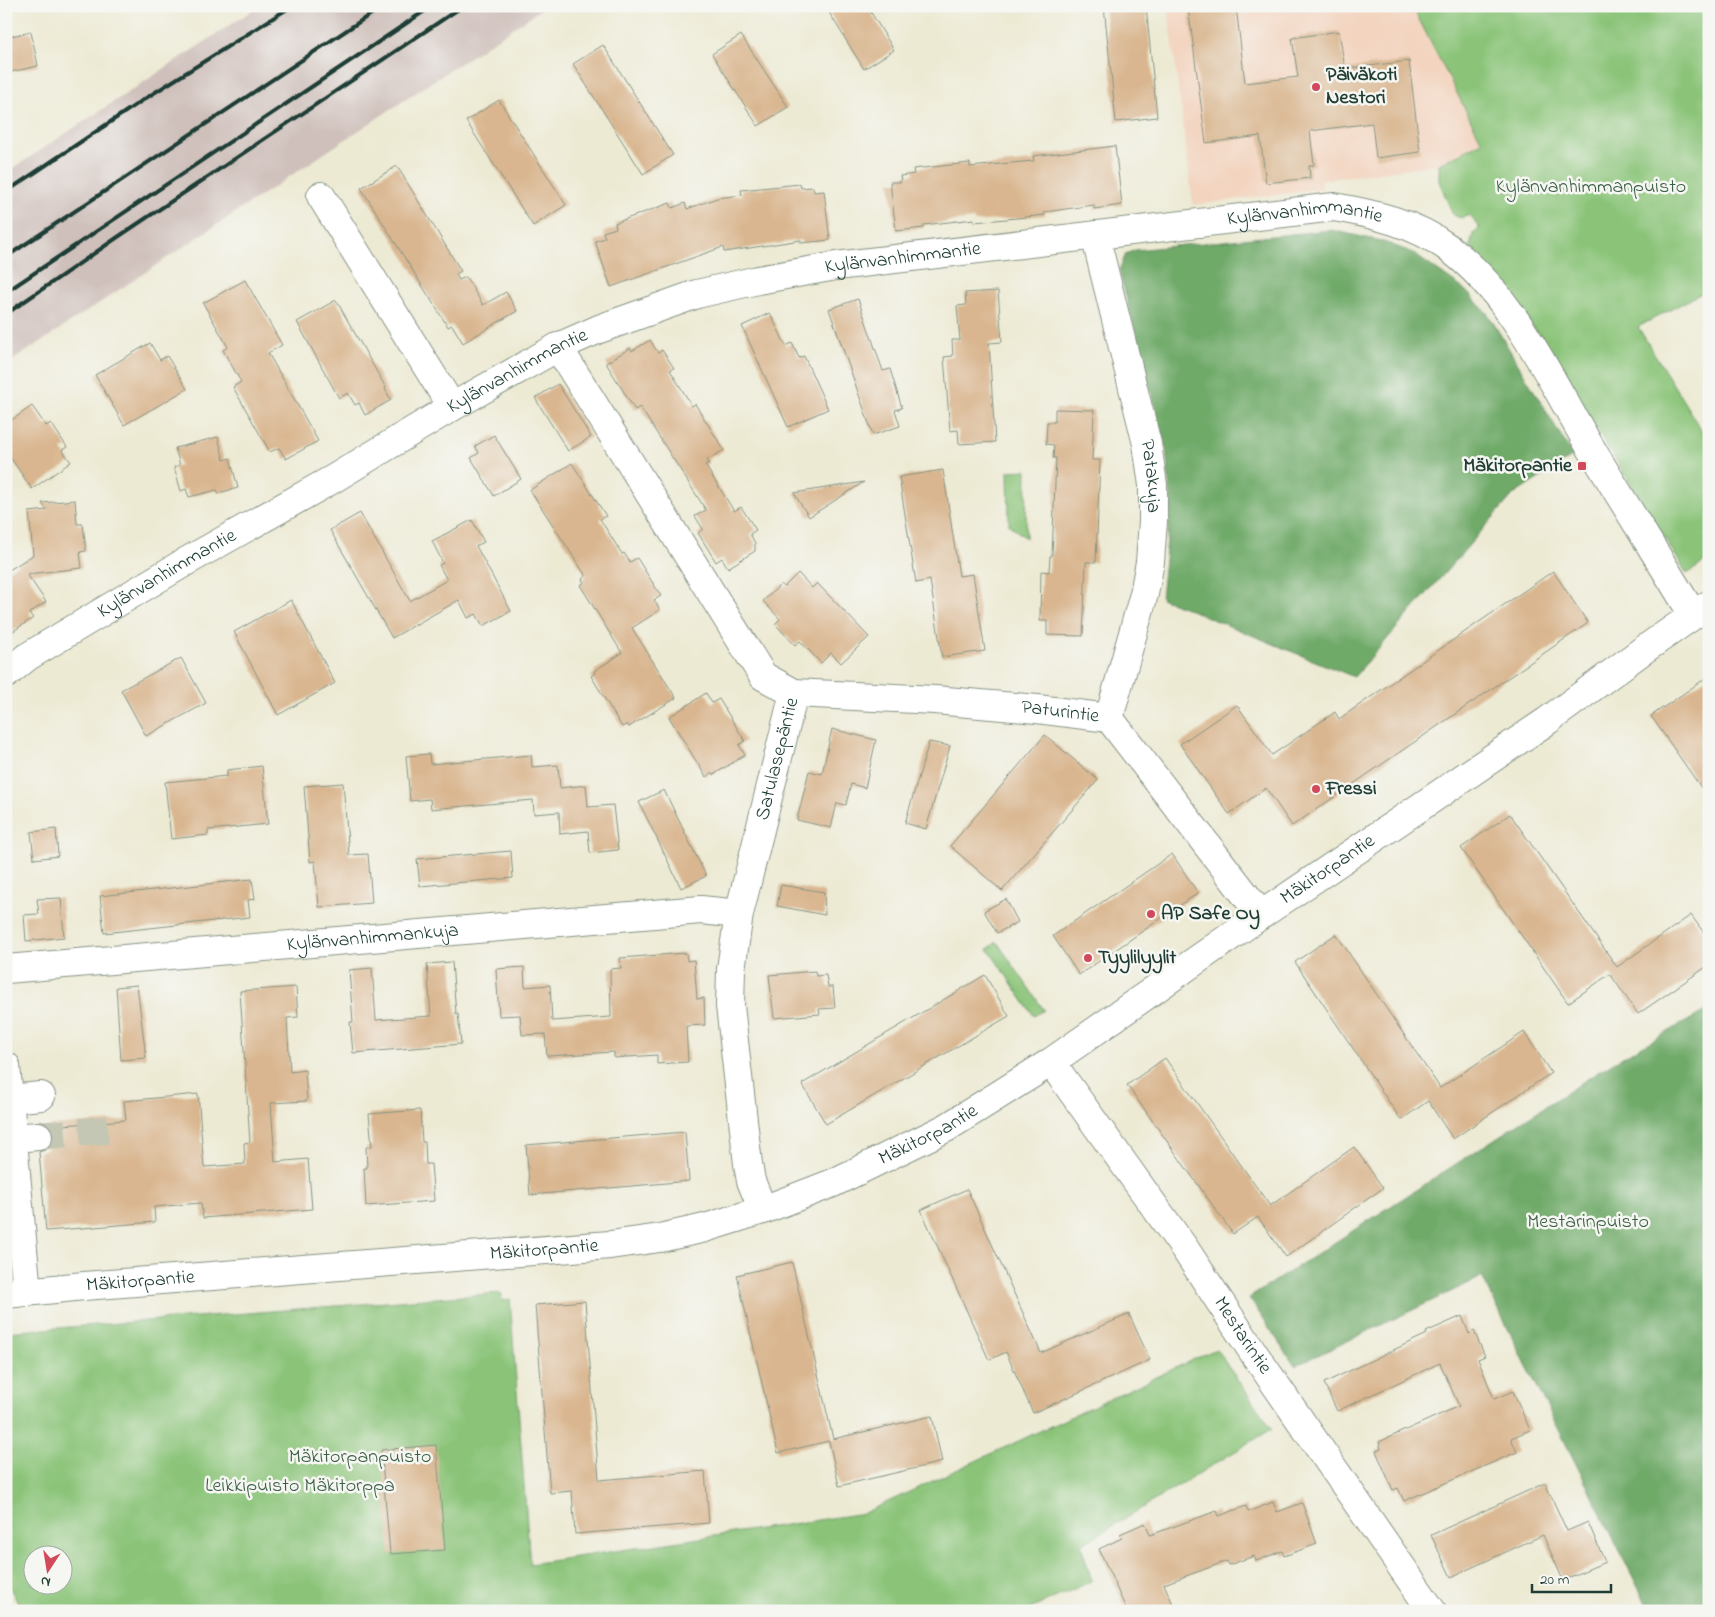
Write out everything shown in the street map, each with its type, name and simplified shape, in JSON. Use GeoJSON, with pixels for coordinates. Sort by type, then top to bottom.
{"type":"FeatureCollection","features":[{"type":"Feature","properties":{"kind":"street"},"geometry":{"type":"LineString","coordinates":[[321,196],[452,407]]}},
{"type":"Feature","properties":{"kind":"street","name":"Kylänvanhimmantie"},"geometry":{"type":"LineString","coordinates":[[6,674],[27,657],[186,561],[333,479],[452,407],[558,347],[599,329],[697,294],[758,280],[867,262],[1334,207],[1365,212],[1419,231],[1448,248],[1475,271],[1502,303],[1526,337],[1592,450],[1701,610]]}},
{"type":"Feature","properties":{"kind":"street","name":"Patakuja"},"geometry":{"type":"LineString","coordinates":[[1095,235],[1147,444],[1153,484],[1150,562],[1144,594],[1109,718]]}},
{"type":"Feature","properties":{"kind":"street","name":"Satulasepäntie"},"geometry":{"type":"LineString","coordinates":[[558,347],[763,676],[794,693],[738,914],[731,969],[730,1006],[748,1164],[751,1181],[763,1210]]}},
{"type":"Feature","properties":{"kind":"street","name":"Mäkitorpantie"},"geometry":{"type":"LineString","coordinates":[[16,1293],[84,1286],[610,1245],[660,1238],[705,1228],[763,1210],[833,1183],[946,1128],[1051,1062],[1547,721],[1701,610]]}},
{"type":"Feature","properties":{"kind":"street","name":"Paturintie"},"geometry":{"type":"LineString","coordinates":[[794,693],[943,701],[1037,709],[1109,718],[1261,916]]}},
{"type":"Feature","properties":{"kind":"street","name":"Kylänvanhimmankuja"},"geometry":{"type":"LineString","coordinates":[[6,970],[701,910],[738,914]]}},
{"type":"Feature","properties":{"kind":"street","name":"Mestarintie"},"geometry":{"type":"LineString","coordinates":[[1051,1062],[1185,1249],[1277,1387],[1432,1611]]}},
{"type":"Feature","properties":{"kind":"street"},"geometry":{"type":"LineString","coordinates":[[6,1066],[9,1099],[25,1137],[16,1293]]}},
{"type":"Feature","properties":{"kind":"street"},"geometry":{"type":"LineString","coordinates":[[9,1099],[41,1096]]}},
{"type":"Feature","properties":{"kind":"shaded area"},"geometry":{"type":"Polygon","coordinates":[[[259,6],[546,6],[6,365],[6,173],[259,6]]]}},
{"type":"Feature","properties":{"kind":"shaded area","name":"Päiväkoti Nestori"},"geometry":{"type":"Polygon","coordinates":[[[1168,6],[1412,6],[1483,142],[1439,164],[1321,180],[1322,189],[1193,205],[1168,6]]]}},
{"type":"Feature","properties":{"kind":"green space","name":"Kylänvanhimmanpuisto"},"geometry":{"type":"Polygon","coordinates":[[[1412,6],[1709,6],[1709,289],[1638,327],[1709,443],[1709,559],[1687,574],[1511,292],[1470,246],[1473,234],[1479,228],[1470,215],[1461,218],[1453,215],[1439,181],[1439,164],[1482,142],[1412,6]]]}},
{"type":"Feature","properties":{"kind":"green space"},"geometry":{"type":"Polygon","coordinates":[[[1331,230],[1381,241],[1411,252],[1465,290],[1488,314],[1573,456],[1512,496],[1354,677],[1161,598],[1171,501],[1166,448],[1119,270],[1126,254],[1135,250],[1331,230]]]}},
{"type":"Feature","properties":{"kind":"green space"},"geometry":{"type":"Polygon","coordinates":[[[1027,470],[1026,538],[1009,525],[1008,471],[1027,470]]]}},
{"type":"Feature","properties":{"kind":"green space"},"geometry":{"type":"Polygon","coordinates":[[[997,942],[1044,1010],[1034,1016],[988,949],[997,942]]]}},
{"type":"Feature","properties":{"kind":"green space","name":"Mestarinpuisto"},"geometry":{"type":"Polygon","coordinates":[[[1709,1009],[1709,1611],[1650,1611],[1482,1277],[1295,1366],[1249,1298],[1612,1063],[1709,1009]]]}},
{"type":"Feature","properties":{"kind":"green space","name":"Mäkitorpanpuisto"},"geometry":{"type":"Polygon","coordinates":[[[501,1293],[502,1301],[510,1299],[530,1564],[864,1513],[1216,1349],[1272,1429],[1081,1545],[1092,1581],[1026,1611],[22,1611],[6,1580],[6,1332],[501,1293]]]}},
{"type":"Feature","properties":{"kind":"building"},"geometry":{"type":"Polygon","coordinates":[[[825,6],[867,6],[894,50],[864,69],[825,6]]]}},
{"type":"Feature","properties":{"kind":"building"},"geometry":{"type":"Polygon","coordinates":[[[1104,6],[1146,6],[1157,117],[1116,122],[1104,6]]]}},
{"type":"Feature","properties":{"kind":"building"},"geometry":{"type":"Polygon","coordinates":[[[1188,6],[1236,6],[1245,83],[1298,77],[1292,38],[1339,31],[1345,69],[1409,61],[1420,152],[1376,158],[1372,123],[1310,131],[1314,165],[1309,166],[1310,178],[1266,183],[1260,136],[1206,143],[1188,6]]]}},
{"type":"Feature","properties":{"kind":"building"},"geometry":{"type":"Polygon","coordinates":[[[31,32],[38,66],[6,73],[6,37],[31,32]]]}},
{"type":"Feature","properties":{"kind":"building"},"geometry":{"type":"Polygon","coordinates":[[[741,35],[788,107],[758,126],[712,54],[741,35]]]}},
{"type":"Feature","properties":{"kind":"building"},"geometry":{"type":"Polygon","coordinates":[[[603,45],[673,155],[643,174],[573,64],[603,45]]]}},
{"type":"Feature","properties":{"kind":"building"},"geometry":{"type":"Polygon","coordinates":[[[499,100],[566,205],[533,226],[466,121],[499,100]]]}},
{"type":"Feature","properties":{"kind":"building"},"geometry":{"type":"Polygon","coordinates":[[[1115,146],[1122,205],[1094,209],[1094,205],[1045,212],[1045,215],[974,222],[974,219],[924,225],[924,228],[896,231],[890,182],[901,182],[900,176],[914,174],[913,169],[970,163],[970,167],[1034,161],[1033,156],[1115,146]]]}},
{"type":"Feature","properties":{"kind":"building"},"geometry":{"type":"Polygon","coordinates":[[[397,166],[461,271],[456,274],[459,280],[466,277],[483,305],[506,292],[517,311],[463,343],[452,325],[448,327],[361,188],[397,166]]]}},
{"type":"Feature","properties":{"kind":"building"},"geometry":{"type":"Polygon","coordinates":[[[800,184],[801,188],[813,187],[814,192],[824,191],[830,240],[801,243],[801,240],[724,252],[723,247],[611,287],[595,241],[605,238],[603,232],[616,228],[615,223],[670,203],[672,208],[685,203],[687,209],[717,198],[742,195],[741,190],[800,184]]]}},
{"type":"Feature","properties":{"kind":"building"},"geometry":{"type":"Polygon","coordinates":[[[245,280],[282,345],[268,353],[318,441],[286,459],[279,448],[270,452],[233,387],[241,382],[223,350],[228,347],[203,303],[245,280]]]}},
{"type":"Feature","properties":{"kind":"building"},"geometry":{"type":"Polygon","coordinates":[[[998,291],[1002,342],[989,343],[995,442],[959,444],[958,430],[950,431],[944,357],[953,356],[952,340],[960,340],[957,306],[966,305],[965,293],[998,291]]]}},
{"type":"Feature","properties":{"kind":"building"},"geometry":{"type":"Polygon","coordinates":[[[858,299],[883,371],[890,369],[902,408],[895,410],[900,426],[873,435],[829,309],[858,299]]]}},
{"type":"Feature","properties":{"kind":"building"},"geometry":{"type":"Polygon","coordinates":[[[336,300],[391,400],[365,415],[359,403],[355,405],[348,393],[339,398],[297,322],[336,300]]]}},
{"type":"Feature","properties":{"kind":"building"},"geometry":{"type":"Polygon","coordinates":[[[770,313],[786,346],[792,343],[799,358],[804,356],[828,409],[788,427],[742,326],[770,313]]]}},
{"type":"Feature","properties":{"kind":"building"},"geometry":{"type":"Polygon","coordinates":[[[650,340],[658,353],[662,350],[674,368],[670,370],[692,406],[695,404],[724,450],[707,460],[709,463],[705,465],[734,511],[741,507],[756,530],[750,534],[755,543],[755,551],[728,568],[722,558],[716,562],[698,533],[703,529],[695,516],[706,510],[640,407],[635,410],[606,363],[630,348],[632,351],[650,340]]]}},
{"type":"Feature","properties":{"kind":"building"},"geometry":{"type":"Polygon","coordinates":[[[150,343],[160,360],[167,356],[187,389],[124,425],[95,375],[150,343]]]}},
{"type":"Feature","properties":{"kind":"building"},"geometry":{"type":"Polygon","coordinates":[[[558,384],[591,437],[568,451],[535,398],[558,384]]]}},
{"type":"Feature","properties":{"kind":"building"},"geometry":{"type":"Polygon","coordinates":[[[32,406],[46,426],[51,423],[67,447],[62,450],[71,462],[32,489],[6,451],[6,424],[32,406]]]}},
{"type":"Feature","properties":{"kind":"building"},"geometry":{"type":"Polygon","coordinates":[[[1055,409],[1094,410],[1092,460],[1100,460],[1096,562],[1086,562],[1083,636],[1047,635],[1047,621],[1040,621],[1041,571],[1049,572],[1050,556],[1052,556],[1056,458],[1053,458],[1054,445],[1046,444],[1047,422],[1055,422],[1055,409]]]}},
{"type":"Feature","properties":{"kind":"building"},"geometry":{"type":"Polygon","coordinates":[[[494,435],[521,479],[494,496],[471,458],[479,453],[475,446],[494,435]]]}},
{"type":"Feature","properties":{"kind":"building"},"geometry":{"type":"Polygon","coordinates":[[[218,437],[224,460],[230,458],[238,488],[218,493],[217,490],[189,497],[186,489],[181,491],[174,467],[180,465],[175,448],[218,437]]]}},
{"type":"Feature","properties":{"kind":"building"},"geometry":{"type":"Polygon","coordinates":[[[572,463],[606,516],[600,519],[622,554],[624,553],[630,562],[637,558],[661,596],[654,600],[660,610],[632,628],[676,698],[629,727],[627,724],[622,727],[591,676],[595,673],[594,671],[622,653],[580,585],[584,583],[582,579],[586,576],[530,490],[572,463]]]}},
{"type":"Feature","properties":{"kind":"building"},"geometry":{"type":"Polygon","coordinates":[[[943,470],[959,576],[973,574],[985,651],[942,657],[930,580],[916,583],[899,477],[943,470]]]}},
{"type":"Feature","properties":{"kind":"building"},"geometry":{"type":"Polygon","coordinates":[[[864,482],[809,517],[794,493],[864,482]]]}},
{"type":"Feature","properties":{"kind":"building"},"geometry":{"type":"Polygon","coordinates":[[[75,500],[77,524],[83,524],[86,551],[80,552],[82,568],[27,574],[46,602],[29,613],[33,618],[6,636],[6,572],[33,555],[29,512],[47,510],[42,503],[75,500]]]}},
{"type":"Feature","properties":{"kind":"building"},"geometry":{"type":"Polygon","coordinates":[[[360,513],[410,601],[447,580],[439,565],[443,563],[432,541],[472,520],[484,542],[476,546],[511,611],[483,626],[476,614],[468,618],[459,600],[392,638],[330,530],[360,513]]]}},
{"type":"Feature","properties":{"kind":"building"},"geometry":{"type":"Polygon","coordinates":[[[1553,571],[1588,623],[1292,826],[1266,788],[1229,814],[1180,744],[1237,705],[1272,755],[1335,712],[1339,719],[1553,571]]]}},
{"type":"Feature","properties":{"kind":"building"},"geometry":{"type":"Polygon","coordinates":[[[798,573],[812,588],[817,583],[869,637],[841,663],[831,653],[821,663],[800,641],[795,645],[775,624],[780,619],[763,601],[781,584],[784,587],[798,573]]]}},
{"type":"Feature","properties":{"kind":"building"},"geometry":{"type":"Polygon","coordinates":[[[291,600],[335,683],[278,715],[234,632],[291,600]]]}},
{"type":"Feature","properties":{"kind":"building"},"geometry":{"type":"Polygon","coordinates":[[[181,658],[206,703],[146,736],[121,690],[181,658]]]}},
{"type":"Feature","properties":{"kind":"building"},"geometry":{"type":"Polygon","coordinates":[[[1709,676],[1709,799],[1651,716],[1709,676]]]}},
{"type":"Feature","properties":{"kind":"building"},"geometry":{"type":"Polygon","coordinates":[[[706,693],[712,703],[719,699],[745,741],[739,745],[745,755],[713,775],[711,773],[706,777],[669,717],[706,693]]]}},
{"type":"Feature","properties":{"kind":"building"},"geometry":{"type":"Polygon","coordinates":[[[832,729],[876,740],[865,788],[851,784],[846,805],[837,803],[831,828],[797,820],[809,771],[822,774],[832,729]]]}},
{"type":"Feature","properties":{"kind":"building"},"geometry":{"type":"Polygon","coordinates":[[[1045,735],[1098,780],[1002,891],[950,846],[1045,735]]]}},
{"type":"Feature","properties":{"kind":"building"},"geometry":{"type":"Polygon","coordinates":[[[929,742],[950,746],[926,829],[905,823],[929,742]]]}},
{"type":"Feature","properties":{"kind":"building"},"geometry":{"type":"Polygon","coordinates":[[[429,754],[430,764],[531,755],[532,767],[558,765],[560,788],[586,785],[588,807],[613,805],[618,850],[590,853],[588,831],[560,834],[559,812],[534,814],[533,800],[431,809],[430,799],[410,801],[406,756],[429,754]]]}},
{"type":"Feature","properties":{"kind":"building"},"geometry":{"type":"Polygon","coordinates":[[[262,766],[268,824],[208,830],[208,835],[171,839],[165,782],[227,776],[227,770],[262,766]]]}},
{"type":"Feature","properties":{"kind":"building"},"geometry":{"type":"Polygon","coordinates":[[[343,783],[349,855],[368,854],[372,903],[319,907],[315,861],[310,862],[304,786],[343,783]]]}},
{"type":"Feature","properties":{"kind":"building"},"geometry":{"type":"Polygon","coordinates":[[[664,790],[706,876],[681,888],[639,802],[664,790]]]}},
{"type":"Feature","properties":{"kind":"building"},"geometry":{"type":"Polygon","coordinates":[[[1510,814],[1617,967],[1691,915],[1709,940],[1709,965],[1638,1014],[1610,974],[1568,1003],[1461,848],[1510,814]]]}},
{"type":"Feature","properties":{"kind":"building"},"geometry":{"type":"Polygon","coordinates":[[[56,829],[58,856],[34,859],[31,832],[56,829]]]}},
{"type":"Feature","properties":{"kind":"building"},"geometry":{"type":"Polygon","coordinates":[[[511,851],[513,878],[420,886],[417,859],[511,851]]]}},
{"type":"Feature","properties":{"kind":"building"},"geometry":{"type":"Polygon","coordinates":[[[1172,854],[1198,893],[1079,975],[1053,936],[1172,854]]]}},
{"type":"Feature","properties":{"kind":"building"},"geometry":{"type":"Polygon","coordinates":[[[252,879],[255,899],[248,900],[250,917],[104,933],[100,896],[252,879]]]}},
{"type":"Feature","properties":{"kind":"building"},"geometry":{"type":"Polygon","coordinates":[[[781,885],[824,892],[825,915],[777,906],[781,885]]]}},
{"type":"Feature","properties":{"kind":"building"},"geometry":{"type":"Polygon","coordinates":[[[61,898],[64,937],[26,941],[24,915],[39,914],[37,899],[61,898]]]}},
{"type":"Feature","properties":{"kind":"building"},"geometry":{"type":"Polygon","coordinates":[[[1006,899],[1018,922],[997,933],[984,911],[1006,899]]]}},
{"type":"Feature","properties":{"kind":"building"},"geometry":{"type":"Polygon","coordinates":[[[1336,934],[1440,1088],[1524,1032],[1551,1073],[1453,1139],[1428,1101],[1401,1120],[1295,962],[1336,934]]]}},
{"type":"Feature","properties":{"kind":"building"},"geometry":{"type":"Polygon","coordinates":[[[686,953],[687,961],[694,960],[697,999],[704,998],[705,1025],[686,1026],[688,1062],[657,1064],[657,1055],[614,1058],[614,1052],[547,1056],[545,1034],[522,1035],[520,1015],[499,1016],[496,969],[524,967],[525,987],[550,985],[552,1021],[611,1017],[610,969],[621,968],[620,958],[686,953]]]}},
{"type":"Feature","properties":{"kind":"building"},"geometry":{"type":"Polygon","coordinates":[[[452,962],[456,1014],[458,1014],[461,1044],[353,1053],[350,1022],[353,1022],[349,970],[372,968],[376,1020],[431,1016],[427,964],[452,962]]]}},
{"type":"Feature","properties":{"kind":"building"},"geometry":{"type":"Polygon","coordinates":[[[815,971],[816,976],[826,975],[828,987],[833,987],[835,1008],[819,1009],[820,1014],[774,1018],[769,975],[815,971]]]}},
{"type":"Feature","properties":{"kind":"building"},"geometry":{"type":"Polygon","coordinates":[[[985,975],[1009,1016],[826,1124],[802,1084],[985,975]]]}},
{"type":"Feature","properties":{"kind":"building"},"geometry":{"type":"Polygon","coordinates":[[[137,985],[146,1058],[121,1060],[116,987],[137,985]]]}},
{"type":"Feature","properties":{"kind":"building"},"geometry":{"type":"Polygon","coordinates":[[[296,987],[298,1017],[287,1018],[290,1072],[305,1070],[307,1101],[271,1103],[275,1162],[308,1159],[312,1209],[203,1218],[201,1203],[154,1207],[155,1222],[46,1231],[39,1152],[47,1149],[52,1142],[53,1134],[50,1126],[126,1120],[124,1101],[198,1094],[204,1167],[245,1164],[244,1143],[250,1142],[240,991],[296,987]]]}},
{"type":"Feature","properties":{"kind":"building"},"geometry":{"type":"Polygon","coordinates":[[[1165,1058],[1270,1206],[1354,1147],[1383,1188],[1286,1257],[1258,1217],[1233,1234],[1127,1085],[1165,1058]]]}},
{"type":"Feature","properties":{"kind":"building"},"geometry":{"type":"Polygon","coordinates":[[[420,1110],[422,1142],[425,1142],[426,1164],[431,1164],[434,1201],[366,1206],[364,1168],[367,1168],[366,1147],[372,1146],[369,1114],[420,1110]]]}},
{"type":"Feature","properties":{"kind":"building"},"geometry":{"type":"Polygon","coordinates":[[[685,1132],[689,1181],[530,1195],[526,1145],[685,1132]]]}},
{"type":"Feature","properties":{"kind":"building"},"geometry":{"type":"Polygon","coordinates":[[[967,1189],[1041,1353],[1129,1314],[1150,1360],[1033,1413],[1006,1352],[989,1360],[921,1210],[967,1189]]]}},
{"type":"Feature","properties":{"kind":"building"},"geometry":{"type":"Polygon","coordinates":[[[792,1262],[833,1439],[932,1416],[942,1462],[839,1486],[829,1441],[778,1453],[737,1275],[792,1262]]]}},
{"type":"Feature","properties":{"kind":"building"},"geometry":{"type":"Polygon","coordinates":[[[585,1301],[599,1480],[705,1471],[709,1523],[575,1534],[572,1491],[550,1493],[535,1305],[585,1301]]]}},
{"type":"Feature","properties":{"kind":"building"},"geometry":{"type":"Polygon","coordinates":[[[1462,1316],[1469,1334],[1474,1331],[1485,1356],[1478,1359],[1494,1399],[1513,1391],[1530,1430],[1511,1438],[1517,1452],[1404,1501],[1398,1488],[1393,1490],[1376,1451],[1381,1449],[1379,1442],[1459,1406],[1440,1363],[1337,1411],[1324,1383],[1462,1316]]]}},
{"type":"Feature","properties":{"kind":"building"},"geometry":{"type":"Polygon","coordinates":[[[436,1445],[445,1550],[390,1554],[381,1450],[436,1445]]]}},
{"type":"Feature","properties":{"kind":"building"},"geometry":{"type":"Polygon","coordinates":[[[1545,1483],[1567,1531],[1588,1522],[1605,1562],[1563,1580],[1543,1535],[1451,1577],[1431,1535],[1545,1483]]]}},
{"type":"Feature","properties":{"kind":"building"},"geometry":{"type":"Polygon","coordinates":[[[1273,1502],[1277,1512],[1302,1503],[1317,1544],[1284,1556],[1282,1551],[1256,1561],[1254,1556],[1229,1565],[1227,1561],[1164,1584],[1176,1611],[1127,1611],[1099,1549],[1122,1538],[1120,1534],[1145,1523],[1150,1535],[1217,1511],[1219,1516],[1246,1506],[1248,1512],[1273,1502]]]}},
{"type":"Feature","properties":{"kind":"tunnel"},"geometry":{"type":"LineString","coordinates":[[38,1136],[117,1129]]}},
{"type":"Feature","properties":{"kind":"railway"},"geometry":{"type":"LineString","coordinates":[[6,192],[146,98],[292,6]]}},
{"type":"Feature","properties":{"kind":"railway"},"geometry":{"type":"LineString","coordinates":[[6,257],[383,6]]}},
{"type":"Feature","properties":{"kind":"railway"},"geometry":{"type":"LineString","coordinates":[[6,292],[432,6]]}},
{"type":"Feature","properties":{"kind":"railway"},"geometry":{"type":"LineString","coordinates":[[6,314],[463,6]]}},
{"type":"Feature","properties":{"kind":"place","name":"Päiväkoti Nestori"},"geometry":{"type":"Point","coordinates":[1316,87]}},
{"type":"Feature","properties":{"kind":"place","name":"Mäkitorpantie"},"geometry":{"type":"Point","coordinates":[1582,466]}},
{"type":"Feature","properties":{"kind":"place","name":"Fressi"},"geometry":{"type":"Point","coordinates":[1316,789]}},
{"type":"Feature","properties":{"kind":"place","name":"AP Safe Oy"},"geometry":{"type":"Point","coordinates":[1151,914]}},
{"type":"Feature","properties":{"kind":"place","name":"Tyylilyylit"},"geometry":{"type":"Point","coordinates":[1088,958]}},
{"type":"Feature","properties":{"kind":"park label","name":"Leikkipuisto Mäkitorppa"},"geometry":{"type":"Point","coordinates":[300,1486]}}]}
